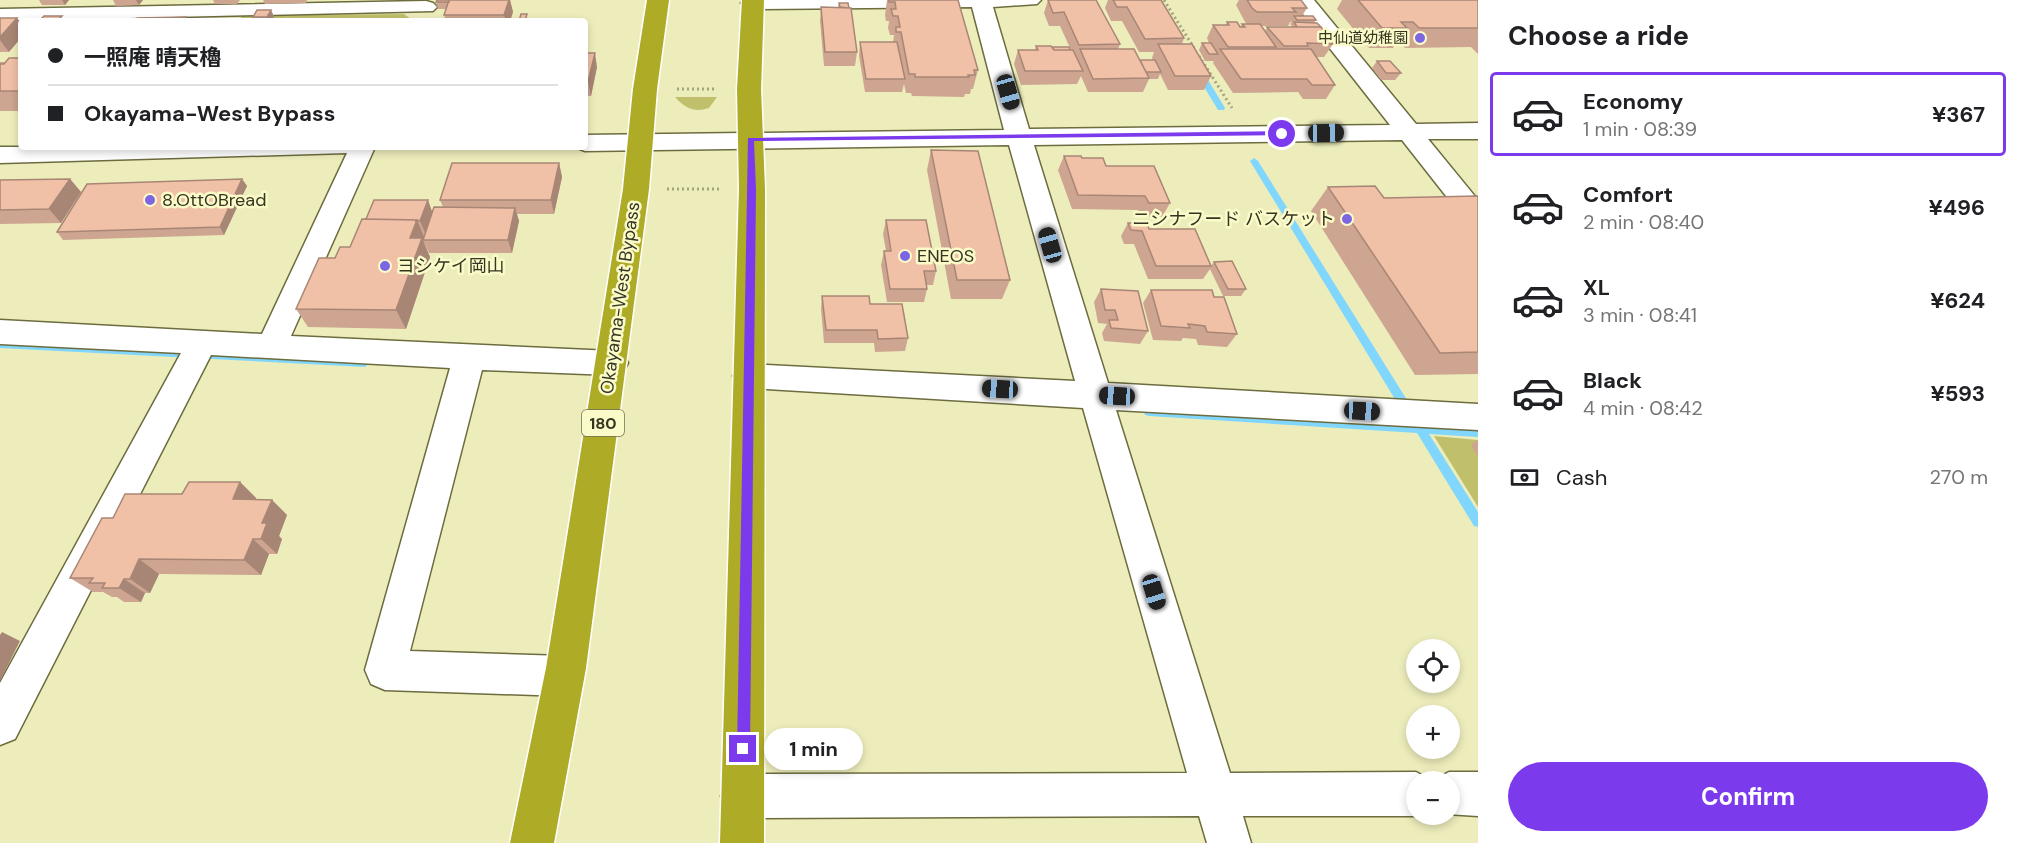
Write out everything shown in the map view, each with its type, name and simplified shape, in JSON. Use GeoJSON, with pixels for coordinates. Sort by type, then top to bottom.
{"type":"FeatureCollection","features":[{"type":"Feature","properties":{"kind":"highway","name":"Okayama-West Bypass"},"geometry":{"type":"LineString","coordinates":[[531,843],[564,676],[612,363],[636,189],[658,0]]}},
{"type":"Feature","properties":{"kind":"highway"},"geometry":{"type":"LineString","coordinates":[[742,843],[749,376],[750,139],[748,89],[753,2]]}},
{"type":"Feature","properties":{"kind":"street"},"geometry":{"type":"LineString","coordinates":[[753,2],[1030,0]]}},
{"type":"Feature","properties":{"kind":"street"},"geometry":{"type":"LineString","coordinates":[[1303,0],[1478,218]]}},
{"type":"Feature","properties":{"kind":"street"},"geometry":{"type":"LineString","coordinates":[[981,1],[1097,403],[1229,843]]}},
{"type":"Feature","properties":{"kind":"street"},"geometry":{"type":"LineString","coordinates":[[0,15],[425,9]]}},
{"type":"Feature","properties":{"kind":"street"},"geometry":{"type":"LineString","coordinates":[[588,142],[1478,131]]}},
{"type":"Feature","properties":{"kind":"street"},"geometry":{"type":"LineString","coordinates":[[0,155],[212,150]]}},
{"type":"Feature","properties":{"kind":"street"},"geometry":{"type":"LineString","coordinates":[[271,346],[361,150]]}},
{"type":"Feature","properties":{"kind":"street"},"geometry":{"type":"LineString","coordinates":[[0,332],[197,351],[271,346],[466,367],[612,363]]}},
{"type":"Feature","properties":{"kind":"street"},"geometry":{"type":"LineString","coordinates":[[0,724],[197,351]]}},
{"type":"Feature","properties":{"kind":"street"},"geometry":{"type":"LineString","coordinates":[[466,367],[385,670],[564,676]]}},
{"type":"Feature","properties":{"kind":"street"},"geometry":{"type":"LineString","coordinates":[[749,376],[1097,403],[1478,417]]}},
{"type":"Feature","properties":{"kind":"street"},"geometry":{"type":"LineString","coordinates":[[743,796],[1406,794]]}},
{"type":"Feature","properties":{"kind":"street"},"geometry":{"type":"LineString","coordinates":[[1460,794],[1478,794]]}},
{"type":"Feature","properties":{"kind":"path"},"geometry":{"type":"LineString","coordinates":[[1164,0],[1235,113]]}},
{"type":"Feature","properties":{"kind":"path"},"geometry":{"type":"LineString","coordinates":[[668,89],[724,89]]}},
{"type":"Feature","properties":{"kind":"path"},"geometry":{"type":"LineString","coordinates":[[667,189],[726,189]]}},
{"type":"Feature","properties":{"kind":"shaded area"},"geometry":{"type":"Polygon","coordinates":[[[404,14],[410,18],[241,18],[242,16],[404,14]]]}},
{"type":"Feature","properties":{"kind":"shaded area"},"geometry":{"type":"Polygon","coordinates":[[[675,97],[717,97],[709,108],[694,110],[686,107],[675,97]]]}},
{"type":"Feature","properties":{"kind":"shaded area"},"geometry":{"type":"Polygon","coordinates":[[[1434,436],[1478,440],[1478,507],[1434,436]]]}},
{"type":"Feature","properties":{"kind":"building"},"geometry":{"type":"Polygon","coordinates":[[[437,0],[449,0],[449,2],[436,2],[437,0]]]}},
{"type":"Feature","properties":{"kind":"building"},"geometry":{"type":"Polygon","coordinates":[[[449,0],[509,0],[504,15],[444,15],[449,0]]]}},
{"type":"Feature","properties":{"kind":"building"},"geometry":{"type":"Polygon","coordinates":[[[889,0],[958,0],[978,70],[974,70],[975,75],[915,77],[915,74],[909,74],[901,32],[896,32],[896,27],[900,27],[898,16],[893,16],[891,9],[896,9],[895,2],[889,2],[889,0]]]}},
{"type":"Feature","properties":{"kind":"building"},"geometry":{"type":"Polygon","coordinates":[[[1048,0],[1096,0],[1120,44],[1079,45],[1064,12],[1053,13],[1048,0]]]}},
{"type":"Feature","properties":{"kind":"building"},"geometry":{"type":"Polygon","coordinates":[[[1113,0],[1161,0],[1184,38],[1145,39],[1127,7],[1117,7],[1113,0]]]}},
{"type":"Feature","properties":{"kind":"building"},"geometry":{"type":"Polygon","coordinates":[[[1247,0],[1301,0],[1307,8],[1292,8],[1296,12],[1257,12],[1247,0]]]}},
{"type":"Feature","properties":{"kind":"building"},"geometry":{"type":"Polygon","coordinates":[[[1358,0],[1478,0],[1478,28],[1419,28],[1413,22],[1401,22],[1407,28],[1382,28],[1358,0]]]}},
{"type":"Feature","properties":{"kind":"building"},"geometry":{"type":"Polygon","coordinates":[[[839,3],[848,3],[849,8],[840,7],[839,3]]]}},
{"type":"Feature","properties":{"kind":"building"},"geometry":{"type":"Polygon","coordinates":[[[821,7],[851,8],[857,52],[825,52],[821,7]]]}},
{"type":"Feature","properties":{"kind":"building"},"geometry":{"type":"Polygon","coordinates":[[[257,10],[271,10],[267,17],[253,17],[257,10]]]}},
{"type":"Feature","properties":{"kind":"building"},"geometry":{"type":"Polygon","coordinates":[[[521,14],[527,14],[526,18],[520,18],[521,14]]]}},
{"type":"Feature","properties":{"kind":"building"},"geometry":{"type":"Polygon","coordinates":[[[44,16],[62,16],[60,18],[42,18],[44,16]]]}},
{"type":"Feature","properties":{"kind":"building"},"geometry":{"type":"Polygon","coordinates":[[[1294,16],[1313,16],[1316,20],[1297,20],[1294,16]]]}},
{"type":"Feature","properties":{"kind":"building"},"geometry":{"type":"Polygon","coordinates":[[[186,17],[185,18],[137,18],[186,17]]]}},
{"type":"Feature","properties":{"kind":"building"},"geometry":{"type":"Polygon","coordinates":[[[0,18],[17,18],[0,37],[0,18]]]}},
{"type":"Feature","properties":{"kind":"building"},"geometry":{"type":"Polygon","coordinates":[[[1227,22],[1237,22],[1240,27],[1245,27],[1242,24],[1260,24],[1276,47],[1228,47],[1213,25],[1229,25],[1227,22]]]}},
{"type":"Feature","properties":{"kind":"building"},"geometry":{"type":"Polygon","coordinates":[[[1294,22],[1317,23],[1321,27],[1297,27],[1294,22]]]}},
{"type":"Feature","properties":{"kind":"building"},"geometry":{"type":"Polygon","coordinates":[[[1267,27],[1321,27],[1333,44],[1307,43],[1308,46],[1284,46],[1267,27]]]}},
{"type":"Feature","properties":{"kind":"building"},"geometry":{"type":"Polygon","coordinates":[[[860,42],[897,42],[905,79],[866,79],[860,42]]]}},
{"type":"Feature","properties":{"kind":"building"},"geometry":{"type":"Polygon","coordinates":[[[1202,43],[1211,43],[1218,54],[1209,54],[1202,43]]]}},
{"type":"Feature","properties":{"kind":"building"},"geometry":{"type":"Polygon","coordinates":[[[1158,44],[1192,44],[1211,76],[1175,76],[1158,44]]]}},
{"type":"Feature","properties":{"kind":"building"},"geometry":{"type":"Polygon","coordinates":[[[1036,46],[1051,46],[1054,50],[1073,50],[1083,71],[1025,71],[1018,50],[1038,50],[1036,46]]]}},
{"type":"Feature","properties":{"kind":"building"},"geometry":{"type":"Polygon","coordinates":[[[1052,47],[1069,47],[1070,50],[1054,50],[1052,47]]]}},
{"type":"Feature","properties":{"kind":"building"},"geometry":{"type":"Polygon","coordinates":[[[1080,49],[1134,49],[1149,78],[1093,79],[1080,49]]]}},
{"type":"Feature","properties":{"kind":"building"},"geometry":{"type":"Polygon","coordinates":[[[1220,49],[1311,49],[1335,85],[1312,85],[1307,79],[1241,79],[1220,49]]]}},
{"type":"Feature","properties":{"kind":"building"},"geometry":{"type":"Polygon","coordinates":[[[588,53],[595,53],[588,82],[588,53]]]}},
{"type":"Feature","properties":{"kind":"building"},"geometry":{"type":"Polygon","coordinates":[[[9,58],[18,58],[18,91],[0,91],[0,64],[4,64],[9,58]]]}},
{"type":"Feature","properties":{"kind":"building"},"geometry":{"type":"Polygon","coordinates":[[[1140,60],[1155,60],[1161,72],[1146,72],[1140,60]]]}},
{"type":"Feature","properties":{"kind":"building"},"geometry":{"type":"Polygon","coordinates":[[[1377,61],[1390,61],[1401,73],[1386,73],[1377,61]]]}},
{"type":"Feature","properties":{"kind":"building"},"geometry":{"type":"Polygon","coordinates":[[[931,150],[978,151],[1010,280],[957,280],[931,150]]]}},
{"type":"Feature","properties":{"kind":"building"},"geometry":{"type":"Polygon","coordinates":[[[1064,156],[1103,158],[1106,166],[1154,166],[1170,203],[1149,203],[1145,196],[1078,195],[1064,156]]]}},
{"type":"Feature","properties":{"kind":"building"},"geometry":{"type":"Polygon","coordinates":[[[452,163],[559,163],[551,200],[440,200],[452,163]]]}},
{"type":"Feature","properties":{"kind":"building"},"geometry":{"type":"Polygon","coordinates":[[[70,179],[49,209],[0,210],[0,180],[70,179]]]}},
{"type":"Feature","properties":{"kind":"building"},"geometry":{"type":"Polygon","coordinates":[[[242,179],[220,227],[57,232],[87,184],[242,179]]]}},
{"type":"Feature","properties":{"kind":"building"},"geometry":{"type":"Polygon","coordinates":[[[1375,186],[1384,198],[1478,196],[1478,352],[1440,353],[1328,187],[1375,186]]]}},
{"type":"Feature","properties":{"kind":"building"},"geometry":{"type":"Polygon","coordinates":[[[374,200],[428,200],[420,221],[416,221],[366,219],[374,200]]]}},
{"type":"Feature","properties":{"kind":"building"},"geometry":{"type":"Polygon","coordinates":[[[434,207],[515,208],[508,240],[423,240],[434,207]]]}},
{"type":"Feature","properties":{"kind":"building"},"geometry":{"type":"Polygon","coordinates":[[[362,219],[417,220],[410,238],[422,238],[396,310],[296,309],[319,258],[335,258],[340,247],[350,247],[362,219]]]}},
{"type":"Feature","properties":{"kind":"building"},"geometry":{"type":"Polygon","coordinates":[[[886,220],[926,220],[936,271],[924,271],[927,289],[890,289],[884,251],[891,251],[886,220]]]}},
{"type":"Feature","properties":{"kind":"building"},"geometry":{"type":"Polygon","coordinates":[[[1128,223],[1147,223],[1149,229],[1195,229],[1211,266],[1156,266],[1142,231],[1131,230],[1128,223]]]}},
{"type":"Feature","properties":{"kind":"building"},"geometry":{"type":"Polygon","coordinates":[[[1232,261],[1246,289],[1228,289],[1214,262],[1232,261]]]}},
{"type":"Feature","properties":{"kind":"building"},"geometry":{"type":"Polygon","coordinates":[[[1101,289],[1138,291],[1148,331],[1111,328],[1109,320],[1118,320],[1115,310],[1105,310],[1101,289]]]}},
{"type":"Feature","properties":{"kind":"building"},"geometry":{"type":"Polygon","coordinates":[[[1151,290],[1212,290],[1214,297],[1224,297],[1237,334],[1207,332],[1205,326],[1188,324],[1190,328],[1161,326],[1151,290]]]}},
{"type":"Feature","properties":{"kind":"building"},"geometry":{"type":"Polygon","coordinates":[[[822,296],[869,296],[870,304],[902,304],[908,338],[878,339],[877,330],[826,330],[822,296]]]}},
{"type":"Feature","properties":{"kind":"building"},"geometry":{"type":"Polygon","coordinates":[[[189,482],[240,482],[233,499],[272,500],[262,523],[267,523],[261,539],[253,539],[244,560],[139,559],[130,579],[124,579],[119,588],[102,588],[105,583],[89,583],[93,578],[70,578],[102,518],[113,518],[125,494],[182,494],[189,482]]]}},
{"type":"Feature","properties":{"kind":"waterway"},"geometry":{"type":"LineString","coordinates":[[1199,72],[1221,108]]}},
{"type":"Feature","properties":{"kind":"waterway"},"geometry":{"type":"LineString","coordinates":[[1254,161],[1408,411]]}},
{"type":"Feature","properties":{"kind":"waterway"},"geometry":{"type":"LineString","coordinates":[[0,344],[365,363]]}},
{"type":"Feature","properties":{"kind":"waterway"},"geometry":{"type":"LineString","coordinates":[[1149,412],[1420,429]]}},
{"type":"Feature","properties":{"kind":"waterway"},"geometry":{"type":"LineString","coordinates":[[1420,429],[1478,433]]}},
{"type":"Feature","properties":{"kind":"waterway"},"geometry":{"type":"LineString","coordinates":[[1420,429],[1478,522]]}},
{"type":"Feature","properties":{"kind":"place","name":"中仙道幼稚園"},"geometry":{"type":"Point","coordinates":[1420,38]}},
{"type":"Feature","properties":{"kind":"place","name":"8.OttOBread"},"geometry":{"type":"Point","coordinates":[150,200]}},
{"type":"Feature","properties":{"kind":"place","name":"ニシナフード バスケット"},"geometry":{"type":"Point","coordinates":[1347,219]}},
{"type":"Feature","properties":{"kind":"place","name":"ENEOS"},"geometry":{"type":"Point","coordinates":[905,256]}},
{"type":"Feature","properties":{"kind":"place","name":"ヨシケイ岡山"},"geometry":{"type":"Point","coordinates":[385,266]}},
{"type":"Feature","properties":{"kind":"route"},"geometry":{"type":"LineString","coordinates":[[743,749],[752,189],[750,139],[1282,134]]}}]}
